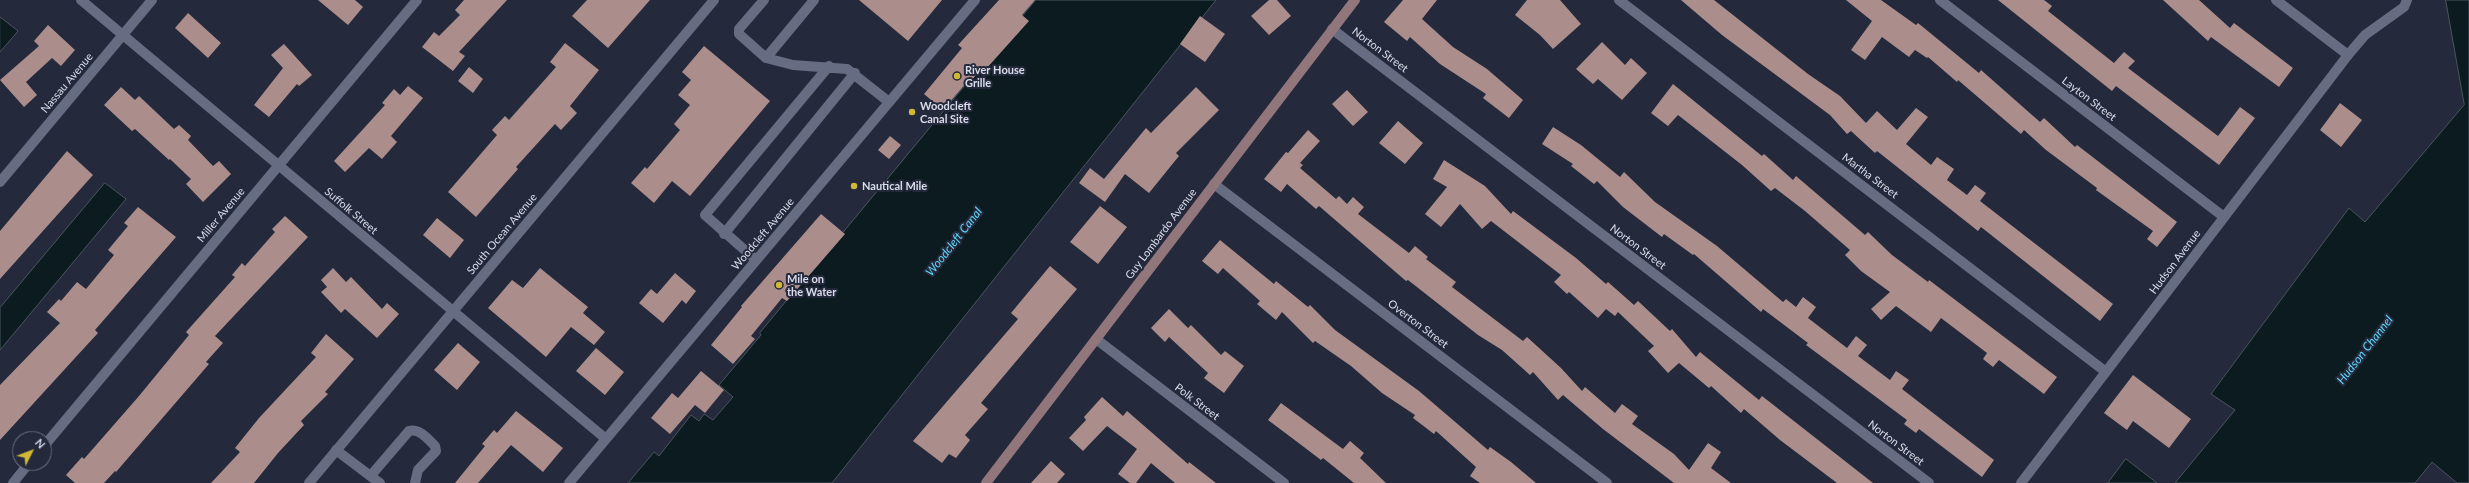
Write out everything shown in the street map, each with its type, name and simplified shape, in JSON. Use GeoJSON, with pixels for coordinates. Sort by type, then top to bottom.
{"type":"FeatureCollection","features":[{"type":"Feature","properties":{"kind":"street","name":"Suffolk Street"},"geometry":{"type":"LineString","coordinates":[[81,0],[606,439]]}},
{"type":"Feature","properties":{"kind":"street","name":"Nassau Avenue"},"geometry":{"type":"LineString","coordinates":[[0,182],[152,0]]}},
{"type":"Feature","properties":{"kind":"street","name":"Miller Avenue"},"geometry":{"type":"LineString","coordinates":[[52,436],[417,0]]}},
{"type":"Feature","properties":{"kind":"street","name":"South Ocean Avenue"},"geometry":{"type":"LineString","coordinates":[[309,483],[714,0]]}},
{"type":"Feature","properties":{"kind":"street"},"geometry":{"type":"LineString","coordinates":[[764,0],[739,29],[739,34],[766,58],[793,65],[829,66],[848,69],[855,73],[889,102]]}},
{"type":"Feature","properties":{"kind":"street"},"geometry":{"type":"LineString","coordinates":[[766,58],[814,0]]}},
{"type":"Feature","properties":{"kind":"street","name":"Woodcleft Avenue"},"geometry":{"type":"LineString","coordinates":[[569,483],[975,0]]}},
{"type":"Feature","properties":{"kind":"street","name":"Guy Lombardo Avenue"},"geometry":{"type":"LineString","coordinates":[[986,483],[1355,0]]}},
{"type":"Feature","properties":{"kind":"street","name":"Martha Street"},"geometry":{"type":"LineString","coordinates":[[1619,0],[2106,372]]}},
{"type":"Feature","properties":{"kind":"street","name":"Layton Street"},"geometry":{"type":"LineString","coordinates":[[1940,0],[2224,217]]}},
{"type":"Feature","properties":{"kind":"street"},"geometry":{"type":"LineString","coordinates":[[2276,0],[2348,55]]}},
{"type":"Feature","properties":{"kind":"street","name":"Hudson Avenue"},"geometry":{"type":"LineString","coordinates":[[2021,483],[2348,55],[2365,35],[2404,7],[2407,0]]}},
{"type":"Feature","properties":{"kind":"street","name":"Norton Street"},"geometry":{"type":"LineString","coordinates":[[1332,29],[1929,483]]}},
{"type":"Feature","properties":{"kind":"street"},"geometry":{"type":"LineString","coordinates":[[756,260],[724,234],[705,215],[829,66]]}},
{"type":"Feature","properties":{"kind":"street"},"geometry":{"type":"LineString","coordinates":[[724,234],[855,73]]}},
{"type":"Feature","properties":{"kind":"street","name":"Overton Street"},"geometry":{"type":"LineString","coordinates":[[1214,184],[1607,483]]}},
{"type":"Feature","properties":{"kind":"street","name":"Polk Street"},"geometry":{"type":"LineString","coordinates":[[1096,339],[1284,483]]}},
{"type":"Feature","properties":{"kind":"street"},"geometry":{"type":"LineString","coordinates":[[377,480],[372,473],[409,431],[413,430],[418,431],[435,446],[436,450],[418,470],[415,483]]}},
{"type":"Feature","properties":{"kind":"street"},"geometry":{"type":"LineString","coordinates":[[336,450],[377,480]]}},
{"type":"Feature","properties":{"kind":"street"},"geometry":{"type":"LineString","coordinates":[[13,483],[23,471]]}},
{"type":"Feature","properties":{"kind":"water","name":"Woodcleft Canal"},"geometry":{"type":"Polygon","coordinates":[[[1036,0],[1216,0],[832,483],[628,483],[654,452],[659,456],[691,415],[699,421],[704,414],[713,420],[733,397],[719,385],[761,335],[760,333],[1036,0]]]}},
{"type":"Feature","properties":{"kind":"water","name":"Hudson Channel"},"geometry":{"type":"Polygon","coordinates":[[[2446,0],[2469,0],[2469,483],[2457,483],[2432,462],[2415,483],[2175,483],[2235,410],[2211,394],[2349,208],[2365,222],[2464,105],[2446,0]]]}},
{"type":"Feature","properties":{"kind":"water"},"geometry":{"type":"Polygon","coordinates":[[[0,17],[18,31],[0,52],[0,17]]]}},
{"type":"Feature","properties":{"kind":"water"},"geometry":{"type":"Polygon","coordinates":[[[105,183],[126,199],[0,350],[0,308],[105,183]]]}},
{"type":"Feature","properties":{"kind":"water"},"geometry":{"type":"Polygon","coordinates":[[[2126,459],[2157,483],[2108,483],[2126,459]]]}},
{"type":"Feature","properties":{"kind":"building"},"geometry":{"type":"Polygon","coordinates":[[[318,0],[355,0],[363,7],[348,25],[318,0]]]}},
{"type":"Feature","properties":{"kind":"building"},"geometry":{"type":"Polygon","coordinates":[[[464,0],[507,0],[459,52],[465,56],[453,71],[422,47],[434,32],[439,36],[460,15],[455,10],[464,0]]]}},
{"type":"Feature","properties":{"kind":"building"},"geometry":{"type":"Polygon","coordinates":[[[587,0],[650,0],[608,48],[572,16],[587,0]]]}},
{"type":"Feature","properties":{"kind":"building"},"geometry":{"type":"Polygon","coordinates":[[[859,0],[942,0],[908,41],[859,0]]]}},
{"type":"Feature","properties":{"kind":"building"},"geometry":{"type":"Polygon","coordinates":[[[999,0],[1035,0],[1022,15],[1029,21],[986,69],[983,66],[969,84],[967,82],[943,110],[924,94],[962,48],[958,45],[999,0]]]}},
{"type":"Feature","properties":{"kind":"building"},"geometry":{"type":"Polygon","coordinates":[[[1269,0],[1277,0],[1291,16],[1269,35],[1251,16],[1269,0]]]}},
{"type":"Feature","properties":{"kind":"building"},"geometry":{"type":"Polygon","coordinates":[[[1403,0],[1437,0],[1422,19],[1453,47],[1487,69],[1523,100],[1509,118],[1483,98],[1486,94],[1440,64],[1410,37],[1407,41],[1384,22],[1403,0]]]}},
{"type":"Feature","properties":{"kind":"building"},"geometry":{"type":"Polygon","coordinates":[[[1527,0],[1560,0],[1581,24],[1553,49],[1540,35],[1515,15],[1527,0]]]}},
{"type":"Feature","properties":{"kind":"building"},"geometry":{"type":"Polygon","coordinates":[[[1681,0],[1714,0],[1808,74],[1840,96],[1866,123],[1877,111],[1897,130],[1916,108],[1928,117],[1906,144],[1931,165],[1937,157],[1954,169],[1947,180],[1967,195],[1975,185],[1986,193],[1980,201],[2113,304],[2100,321],[1981,227],[1978,231],[1877,151],[1875,153],[1851,131],[1847,134],[1830,115],[1722,35],[1681,0]]]}},
{"type":"Feature","properties":{"kind":"building"},"geometry":{"type":"Polygon","coordinates":[[[1846,0],[1881,0],[1916,25],[1918,23],[1979,73],[1981,70],[2040,122],[2044,118],[2075,147],[2077,145],[2177,222],[2157,247],[2147,239],[2153,231],[2096,190],[2097,188],[2046,150],[2024,130],[2021,134],[1958,80],[1957,82],[1928,57],[1927,58],[1915,50],[1909,57],[1882,37],[1865,60],[1851,50],[1872,21],[1846,0]]]}},
{"type":"Feature","properties":{"kind":"building"},"geometry":{"type":"Polygon","coordinates":[[[1998,0],[2044,0],[2052,6],[2048,11],[2114,63],[2124,52],[2135,61],[2128,68],[2218,136],[2240,107],[2255,118],[2219,165],[2116,86],[2112,91],[1998,0]]]}},
{"type":"Feature","properties":{"kind":"building"},"geometry":{"type":"Polygon","coordinates":[[[2163,0],[2199,0],[2230,28],[2234,23],[2293,68],[2279,87],[2211,37],[2208,41],[2163,0]]]}},
{"type":"Feature","properties":{"kind":"building"},"geometry":{"type":"Polygon","coordinates":[[[188,13],[221,43],[208,58],[175,28],[188,13]]]}},
{"type":"Feature","properties":{"kind":"building"},"geometry":{"type":"Polygon","coordinates":[[[1200,16],[1225,34],[1205,62],[1180,44],[1200,16]]]}},
{"type":"Feature","properties":{"kind":"building"},"geometry":{"type":"Polygon","coordinates":[[[48,25],[75,50],[61,66],[52,58],[26,82],[37,95],[24,107],[0,80],[39,46],[34,41],[48,25]]]}},
{"type":"Feature","properties":{"kind":"building"},"geometry":{"type":"Polygon","coordinates":[[[1602,42],[1625,65],[1631,58],[1647,73],[1622,100],[1598,79],[1593,84],[1576,69],[1602,42]]]}},
{"type":"Feature","properties":{"kind":"building"},"geometry":{"type":"Polygon","coordinates":[[[565,43],[599,70],[570,106],[577,113],[561,130],[555,124],[516,167],[518,169],[476,217],[448,192],[497,135],[492,130],[505,116],[509,120],[556,67],[550,62],[565,43]]]}},
{"type":"Feature","properties":{"kind":"building"},"geometry":{"type":"Polygon","coordinates":[[[284,44],[312,75],[299,86],[297,84],[269,117],[254,105],[283,68],[271,55],[284,44]]]}},
{"type":"Feature","properties":{"kind":"building"},"geometry":{"type":"Polygon","coordinates":[[[704,46],[770,101],[690,196],[672,181],[654,203],[631,183],[645,167],[647,169],[680,130],[674,124],[690,105],[678,95],[691,80],[682,72],[704,46]]]}},
{"type":"Feature","properties":{"kind":"building"},"geometry":{"type":"Polygon","coordinates":[[[469,67],[483,79],[473,93],[458,81],[469,67]]]}},
{"type":"Feature","properties":{"kind":"building"},"geometry":{"type":"Polygon","coordinates":[[[1673,84],[1762,156],[1764,154],[1793,180],[1796,176],[1865,235],[1868,232],[1892,255],[1928,282],[1929,280],[2057,377],[2044,394],[1999,360],[1993,367],[1983,359],[1987,353],[1941,318],[1931,332],[1896,306],[1881,320],[1871,309],[1890,292],[1861,271],[1845,255],[1850,250],[1805,211],[1775,188],[1771,191],[1742,165],[1678,115],[1668,126],[1651,113],[1673,84]]]}},
{"type":"Feature","properties":{"kind":"building"},"geometry":{"type":"Polygon","coordinates":[[[408,86],[423,98],[391,136],[397,142],[382,159],[369,148],[345,172],[334,161],[385,105],[382,103],[394,89],[400,95],[408,86]]]}},
{"type":"Feature","properties":{"kind":"building"},"geometry":{"type":"Polygon","coordinates":[[[121,87],[135,100],[139,96],[174,129],[179,125],[191,136],[188,140],[213,166],[219,161],[231,174],[203,202],[186,184],[191,179],[135,129],[132,131],[104,105],[121,87]]]}},
{"type":"Feature","properties":{"kind":"building"},"geometry":{"type":"Polygon","coordinates":[[[1196,87],[1219,110],[1176,153],[1179,156],[1149,193],[1125,174],[1105,202],[1079,183],[1090,168],[1104,179],[1146,128],[1151,133],[1196,87]]]}},
{"type":"Feature","properties":{"kind":"building"},"geometry":{"type":"Polygon","coordinates":[[[1347,90],[1368,112],[1353,126],[1332,104],[1347,90]]]}},
{"type":"Feature","properties":{"kind":"building"},"geometry":{"type":"Polygon","coordinates":[[[2340,103],[2362,120],[2341,147],[2320,130],[2340,103]]]}},
{"type":"Feature","properties":{"kind":"building"},"geometry":{"type":"Polygon","coordinates":[[[1398,121],[1423,143],[1405,164],[1379,143],[1398,121]]]}},
{"type":"Feature","properties":{"kind":"building"},"geometry":{"type":"Polygon","coordinates":[[[1553,127],[1581,145],[1620,177],[1624,172],[1655,202],[1717,246],[1783,302],[1786,299],[1796,307],[1803,297],[1816,307],[1808,318],[1847,348],[1856,336],[1867,345],[1858,356],[1890,380],[1896,371],[1909,380],[1902,389],[1994,460],[1982,477],[1919,429],[1916,433],[1904,424],[1907,420],[1806,345],[1808,343],[1763,309],[1761,312],[1694,254],[1693,255],[1664,234],[1662,237],[1623,207],[1597,181],[1594,184],[1571,166],[1573,164],[1542,144],[1553,127]]]}},
{"type":"Feature","properties":{"kind":"building"},"geometry":{"type":"Polygon","coordinates":[[[1308,130],[1320,141],[1300,163],[1303,165],[1300,168],[1336,199],[1339,196],[1347,204],[1353,197],[1364,207],[1358,214],[1409,253],[1415,246],[1428,257],[1426,259],[1456,282],[1452,287],[1523,341],[1527,337],[1561,368],[1582,391],[1585,387],[1615,413],[1622,404],[1638,416],[1632,424],[1674,454],[1689,470],[1708,443],[1721,452],[1711,468],[1731,483],[1674,483],[1603,429],[1563,395],[1558,400],[1533,372],[1530,375],[1502,350],[1478,335],[1408,280],[1406,281],[1319,206],[1316,209],[1287,184],[1281,192],[1264,179],[1286,152],[1288,153],[1308,130]]]}},
{"type":"Feature","properties":{"kind":"building"},"geometry":{"type":"Polygon","coordinates":[[[890,136],[901,145],[889,159],[878,150],[890,136]]]}},
{"type":"Feature","properties":{"kind":"building"},"geometry":{"type":"Polygon","coordinates":[[[67,151],[93,175],[0,279],[0,231],[67,151]]]}},
{"type":"Feature","properties":{"kind":"building"},"geometry":{"type":"Polygon","coordinates":[[[1444,160],[1485,186],[1511,214],[1513,211],[1576,258],[1606,284],[1608,282],[1634,305],[1638,301],[1670,331],[1672,329],[1696,357],[1700,352],[1759,400],[1762,396],[1873,483],[1837,483],[1780,440],[1744,409],[1741,413],[1711,386],[1709,388],[1679,363],[1668,373],[1648,351],[1654,346],[1618,312],[1615,316],[1606,309],[1598,318],[1569,292],[1567,294],[1554,282],[1561,275],[1491,221],[1482,229],[1460,204],[1441,227],[1425,214],[1447,187],[1433,179],[1444,160]]]}},
{"type":"Feature","properties":{"kind":"building"},"geometry":{"type":"Polygon","coordinates":[[[1100,206],[1127,227],[1098,264],[1070,242],[1100,206]]]}},
{"type":"Feature","properties":{"kind":"building"},"geometry":{"type":"Polygon","coordinates":[[[138,207],[176,237],[95,330],[98,333],[0,440],[0,385],[60,323],[47,312],[59,299],[61,301],[77,282],[86,289],[114,255],[108,250],[128,226],[124,223],[138,207]]]}},
{"type":"Feature","properties":{"kind":"building"},"geometry":{"type":"Polygon","coordinates":[[[821,214],[845,234],[787,301],[782,298],[751,336],[755,339],[733,364],[711,345],[742,307],[741,306],[821,214]]]}},
{"type":"Feature","properties":{"kind":"building"},"geometry":{"type":"Polygon","coordinates":[[[285,216],[308,237],[215,336],[223,343],[206,362],[209,364],[116,472],[115,471],[104,483],[75,483],[66,475],[82,457],[84,459],[139,396],[189,335],[186,332],[235,277],[232,275],[242,263],[245,266],[275,232],[272,229],[285,216]]]}},
{"type":"Feature","properties":{"kind":"building"},"geometry":{"type":"Polygon","coordinates":[[[437,218],[464,240],[450,258],[423,235],[437,218]]]}},
{"type":"Feature","properties":{"kind":"building"},"geometry":{"type":"Polygon","coordinates":[[[1220,240],[1274,284],[1276,281],[1308,307],[1310,305],[1335,330],[1419,391],[1488,450],[1490,447],[1536,483],[1480,483],[1470,476],[1476,467],[1436,431],[1434,434],[1413,418],[1415,415],[1382,393],[1351,366],[1315,341],[1313,343],[1282,312],[1276,320],[1257,304],[1260,301],[1223,268],[1218,274],[1202,261],[1220,240]]]}},
{"type":"Feature","properties":{"kind":"building"},"geometry":{"type":"Polygon","coordinates":[[[1050,266],[1077,289],[981,403],[988,409],[965,435],[970,440],[956,458],[949,454],[942,463],[913,441],[1018,319],[1011,313],[1050,266]]]}},
{"type":"Feature","properties":{"kind":"building"},"geometry":{"type":"Polygon","coordinates":[[[333,268],[346,282],[351,277],[382,309],[387,303],[399,314],[377,338],[345,309],[341,313],[321,292],[327,287],[321,280],[333,268]]]}},
{"type":"Feature","properties":{"kind":"building"},"geometry":{"type":"Polygon","coordinates":[[[540,268],[588,307],[583,313],[605,332],[594,345],[571,327],[546,357],[488,308],[512,280],[523,288],[540,268]]]}},
{"type":"Feature","properties":{"kind":"building"},"geometry":{"type":"Polygon","coordinates":[[[675,273],[696,291],[686,304],[682,300],[663,323],[639,303],[651,289],[657,294],[675,273]]]}},
{"type":"Feature","properties":{"kind":"building"},"geometry":{"type":"Polygon","coordinates":[[[1169,309],[1188,328],[1191,325],[1221,355],[1225,351],[1244,366],[1224,393],[1204,378],[1208,373],[1169,337],[1165,342],[1151,328],[1169,309]]]}},
{"type":"Feature","properties":{"kind":"building"},"geometry":{"type":"Polygon","coordinates":[[[326,334],[354,359],[325,392],[328,394],[301,421],[304,425],[278,453],[254,483],[211,483],[240,452],[235,448],[259,418],[316,357],[311,353],[326,334]]]}},
{"type":"Feature","properties":{"kind":"building"},"geometry":{"type":"Polygon","coordinates":[[[458,343],[480,362],[457,390],[434,370],[458,343]]]}},
{"type":"Feature","properties":{"kind":"building"},"geometry":{"type":"Polygon","coordinates":[[[596,348],[624,372],[605,395],[576,371],[596,348]]]}},
{"type":"Feature","properties":{"kind":"building"},"geometry":{"type":"Polygon","coordinates":[[[701,371],[724,390],[705,413],[695,405],[670,434],[651,418],[672,393],[678,398],[701,371]]]}},
{"type":"Feature","properties":{"kind":"building"},"geometry":{"type":"Polygon","coordinates":[[[2133,375],[2191,419],[2169,448],[2133,421],[2127,430],[2104,413],[2133,375]]]}},
{"type":"Feature","properties":{"kind":"building"},"geometry":{"type":"Polygon","coordinates":[[[1102,397],[1123,416],[1127,411],[1188,464],[1189,462],[1216,483],[1175,483],[1151,463],[1136,483],[1130,483],[1118,474],[1137,449],[1107,426],[1083,451],[1069,438],[1086,420],[1084,417],[1102,397]]]}},
{"type":"Feature","properties":{"kind":"building"},"geometry":{"type":"Polygon","coordinates":[[[1281,403],[1343,449],[1350,441],[1364,453],[1360,458],[1386,483],[1354,483],[1323,458],[1321,460],[1268,420],[1281,403]]]}},
{"type":"Feature","properties":{"kind":"building"},"geometry":{"type":"Polygon","coordinates":[[[516,411],[563,448],[543,472],[511,445],[478,483],[455,483],[485,446],[482,444],[494,430],[497,433],[516,411]]]}},
{"type":"Feature","properties":{"kind":"building"},"geometry":{"type":"Polygon","coordinates":[[[1051,461],[1065,474],[1057,483],[1031,483],[1051,461]]]}},
{"type":"Feature","properties":{"kind":"place","name":"River House Grille"},"geometry":{"type":"Point","coordinates":[957,76]}},
{"type":"Feature","properties":{"kind":"place","name":"Woodcleft Canal Site"},"geometry":{"type":"Point","coordinates":[912,112]}},
{"type":"Feature","properties":{"kind":"place","name":"Nautical Mile"},"geometry":{"type":"Point","coordinates":[854,186]}},
{"type":"Feature","properties":{"kind":"place","name":"Mile on the Water"},"geometry":{"type":"Point","coordinates":[779,285]}}]}
